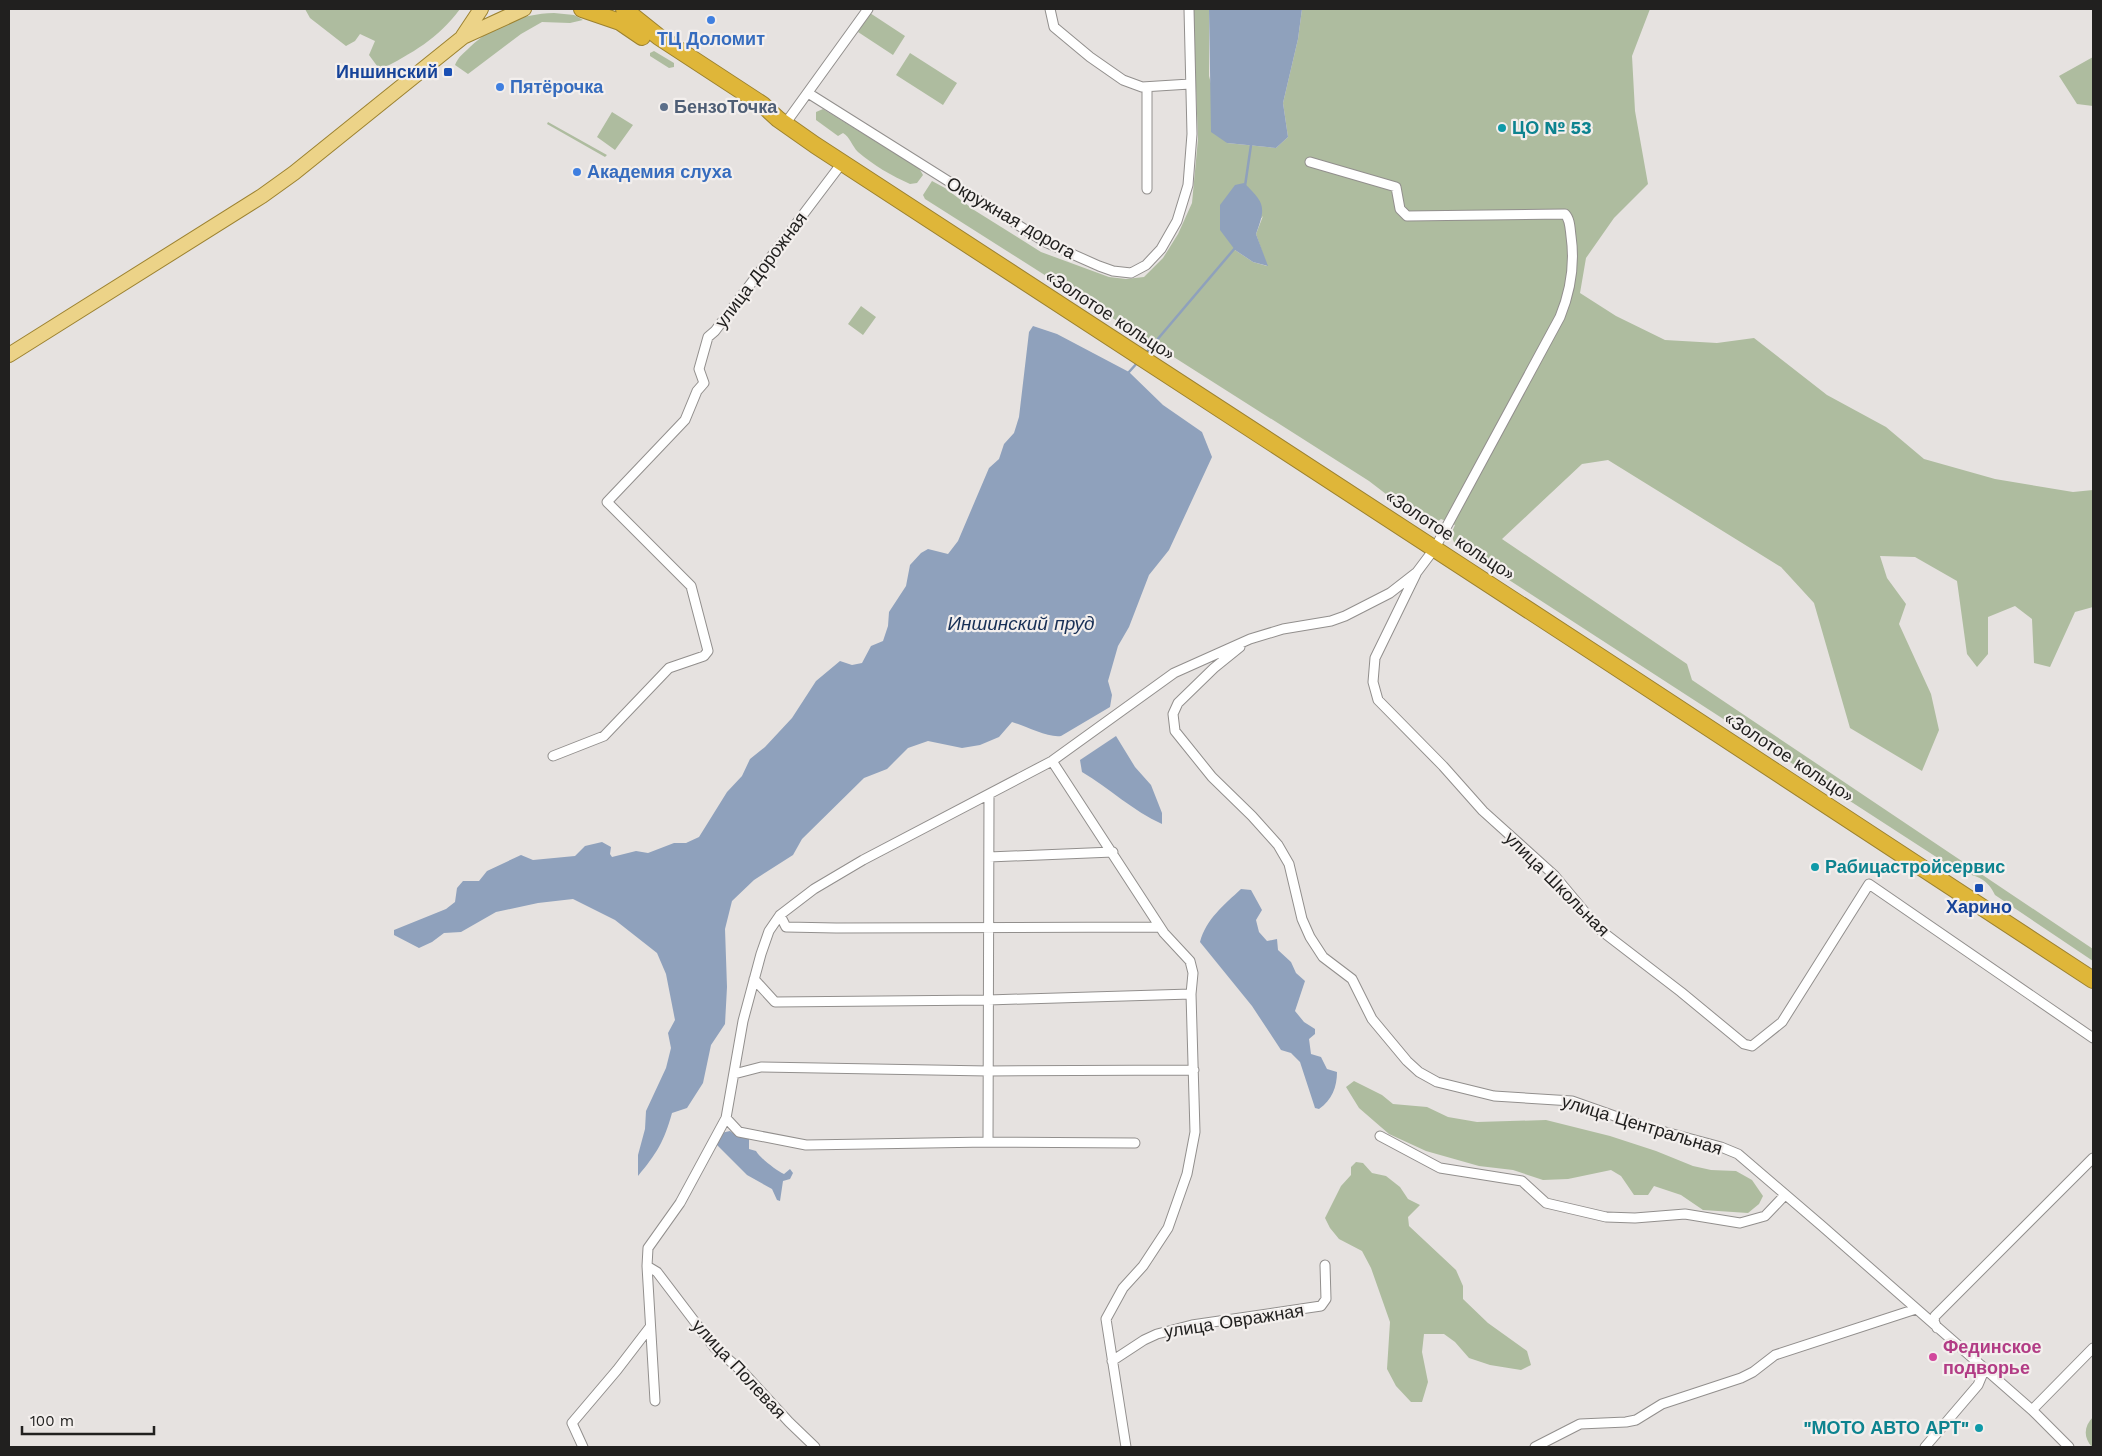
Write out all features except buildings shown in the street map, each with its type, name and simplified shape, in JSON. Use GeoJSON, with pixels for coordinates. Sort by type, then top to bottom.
{"type":"FeatureCollection","features":[{"type":"Feature","properties":{"kind":"highway","name":"«Золотое кольцо»"},"geometry":{"type":"LineString","coordinates":[[582,9],[620,22],[758,113],[781,122]]}},
{"type":"Feature","properties":{"kind":"highway","name":"«Золотое кольцо»"},"geometry":{"type":"LineString","coordinates":[[624,9],[659,37],[763,105],[781,122],[842,163],[1435,548],[2093,980]]}},
{"type":"Feature","properties":{"kind":"main road"},"geometry":{"type":"LineString","coordinates":[[463,37],[481,9]]}},
{"type":"Feature","properties":{"kind":"main road"},"geometry":{"type":"LineString","coordinates":[[9,355],[181,249],[294,174],[463,37],[524,9]]}},
{"type":"Feature","properties":{"kind":"street"},"geometry":{"type":"LineString","coordinates":[[781,122],[808,93],[868,9]]}},
{"type":"Feature","properties":{"kind":"street"},"geometry":{"type":"LineString","coordinates":[[1050,9],[1054,27],[1090,57],[1123,80],[1147,87],[1190,84]]}},
{"type":"Feature","properties":{"kind":"street","name":"Окружная дорога"},"geometry":{"type":"LineString","coordinates":[[808,93],[1045,242],[1099,266],[1124,273],[1138,271],[1155,257],[1172,231],[1182,210],[1190,172],[1192,134],[1190,9]]}},
{"type":"Feature","properties":{"kind":"street"},"geometry":{"type":"LineString","coordinates":[[1147,87],[1147,189]]}},
{"type":"Feature","properties":{"kind":"street"},"geometry":{"type":"LineString","coordinates":[[655,1400],[647,1266],[648,1248],[680,1203],[726,1118],[730,1105],[743,1022],[754,979],[769,931],[780,915],[814,889],[864,860],[1052,761],[1174,673],[1250,639],[1283,629],[1331,621],[1345,616],[1390,593],[1417,572],[1435,548],[1560,317],[1570,286],[1572,265],[1567,215],[1562,213],[1407,216],[1400,208],[1396,188],[1310,162]]}},
{"type":"Feature","properties":{"kind":"street","name":"улица Дорожная"},"geometry":{"type":"LineString","coordinates":[[553,756],[604,736],[669,668],[704,656],[708,651],[691,586],[607,502],[685,420],[697,391],[704,383],[699,369],[708,336],[715,331],[842,163]]}},
{"type":"Feature","properties":{"kind":"street","name":"улица Школьная"},"geometry":{"type":"LineString","coordinates":[[1417,572],[1375,658],[1372,682],[1378,700],[1443,766],[1483,811],[1554,875],[1599,929],[1682,992],[1744,1044],[1752,1046],[1782,1022],[1869,884],[2093,1038]]}},
{"type":"Feature","properties":{"kind":"street","name":"улица Центральная"},"geometry":{"type":"LineString","coordinates":[[1250,639],[1181,698],[1173,714],[1175,730],[1212,777],[1252,816],[1283,852],[1292,873],[1299,908],[1310,936],[1323,957],[1352,980],[1372,1019],[1407,1061],[1419,1072],[1437,1082],[1494,1096],[1572,1101],[1643,1126],[1730,1150],[1745,1160],[2032,1410],[2069,1447]]}},
{"type":"Feature","properties":{"kind":"street"},"geometry":{"type":"LineString","coordinates":[[1052,761],[1113,852],[1160,927],[1190,961],[1193,973],[1195,1132],[1187,1174],[1168,1228],[1143,1266],[1123,1288],[1106,1319],[1126,1447]]}},
{"type":"Feature","properties":{"kind":"street"},"geometry":{"type":"LineString","coordinates":[[988,1142],[989,795]]}},
{"type":"Feature","properties":{"kind":"street"},"geometry":{"type":"LineString","coordinates":[[989,857],[1113,852]]}},
{"type":"Feature","properties":{"kind":"street"},"geometry":{"type":"LineString","coordinates":[[780,915],[786,927],[1160,927]]}},
{"type":"Feature","properties":{"kind":"street"},"geometry":{"type":"LineString","coordinates":[[754,979],[775,1002],[988,1000],[1192,994]]}},
{"type":"Feature","properties":{"kind":"street"},"geometry":{"type":"LineString","coordinates":[[734,1074],[761,1067],[988,1071],[1194,1070]]}},
{"type":"Feature","properties":{"kind":"street"},"geometry":{"type":"LineString","coordinates":[[726,1118],[739,1132],[806,1145],[988,1142],[1135,1143]]}},
{"type":"Feature","properties":{"kind":"street"},"geometry":{"type":"LineString","coordinates":[[1380,1136],[1440,1168],[1522,1181],[1546,1202],[1606,1216],[1635,1218],[1685,1214],[1740,1224],[1765,1216],[1785,1196]]}},
{"type":"Feature","properties":{"kind":"street"},"geometry":{"type":"LineString","coordinates":[[1938,1328],[1934,1321],[1935,1316],[2093,1158]]}},
{"type":"Feature","properties":{"kind":"street","name":"улица Овражная"},"geometry":{"type":"LineString","coordinates":[[1112,1362],[1144,1340],[1157,1334],[1192,1325],[1321,1306],[1326,1299],[1325,1265]]}},
{"type":"Feature","properties":{"kind":"street","name":"улица Полевая"},"geometry":{"type":"LineString","coordinates":[[647,1266],[657,1272],[714,1348],[744,1373],[815,1447]]}},
{"type":"Feature","properties":{"kind":"street"},"geometry":{"type":"LineString","coordinates":[[1535,1447],[1580,1424],[1636,1420],[1662,1404],[1741,1378],[1753,1372],[1775,1355],[1916,1309]]}},
{"type":"Feature","properties":{"kind":"street"},"geometry":{"type":"LineString","coordinates":[[583,1447],[572,1423],[617,1370],[650,1327]]}},
{"type":"Feature","properties":{"kind":"street"},"geometry":{"type":"LineString","coordinates":[[2032,1410],[2093,1348]]}},
{"type":"Feature","properties":{"kind":"street"},"geometry":{"type":"LineString","coordinates":[[1924,1447],[1978,1385],[1983,1373],[1980,1365]]}},
{"type":"Feature","properties":{"kind":"green space"},"geometry":{"type":"Polygon","coordinates":[[[305,9],[460,9],[443,29],[424,44],[380,70],[369,55],[375,41],[360,34],[355,41],[346,46],[310,18],[305,9]]]}},
{"type":"Feature","properties":{"kind":"green space"},"geometry":{"type":"Polygon","coordinates":[[[1193,9],[1209,9],[1209,76],[1227,143],[1276,148],[1288,137],[1283,103],[1298,39],[1302,9],[1650,9],[1632,56],[1635,111],[1648,184],[1614,218],[1586,258],[1580,293],[1616,316],[1665,340],[1717,343],[1754,338],[1827,395],[1886,427],[1924,459],[1995,479],[2073,492],[2093,490],[2093,607],[2075,612],[2050,667],[2034,663],[2032,619],[2015,606],[1988,617],[1988,654],[1977,667],[1967,654],[1957,581],[1915,557],[1880,556],[1887,578],[1906,604],[1899,624],[1931,694],[1939,730],[1922,771],[1850,728],[1814,603],[1781,567],[1608,460],[1582,464],[1502,539],[1687,664],[1692,680],[2093,949],[2093,961],[1995,895],[1982,879],[1961,873],[1455,545],[1451,534],[1455,525],[1441,519],[1434,524],[1425,524],[1369,481],[925,199],[923,195],[932,181],[1041,252],[1109,277],[1126,279],[1144,277],[1163,258],[1178,234],[1192,203],[1198,139],[1193,9]],[[1263,216],[1235,250],[1253,262],[1267,266],[1256,234],[1263,216]]]}},
{"type":"Feature","properties":{"kind":"green space"},"geometry":{"type":"Polygon","coordinates":[[[554,13],[574,15],[583,20],[570,23],[542,22],[521,34],[468,74],[455,65],[459,57],[479,39],[498,27],[519,18],[554,13]]]}},
{"type":"Feature","properties":{"kind":"green space"},"geometry":{"type":"Polygon","coordinates":[[[870,13],[905,36],[893,55],[858,32],[870,13]]]}},
{"type":"Feature","properties":{"kind":"green space"},"geometry":{"type":"Polygon","coordinates":[[[654,51],[674,63],[674,67],[669,68],[650,56],[650,53],[654,51]]]}},
{"type":"Feature","properties":{"kind":"green space"},"geometry":{"type":"Polygon","coordinates":[[[910,53],[957,83],[943,105],[896,75],[910,53]]]}},
{"type":"Feature","properties":{"kind":"green space"},"geometry":{"type":"Polygon","coordinates":[[[2093,57],[2093,106],[2077,104],[2059,76],[2093,57]]]}},
{"type":"Feature","properties":{"kind":"green space"},"geometry":{"type":"Polygon","coordinates":[[[823,109],[919,168],[923,175],[917,183],[910,184],[876,166],[858,152],[843,133],[838,136],[816,120],[816,112],[823,109]]]}},
{"type":"Feature","properties":{"kind":"green space"},"geometry":{"type":"Polygon","coordinates":[[[612,112],[633,125],[615,150],[597,137],[612,112]]]}},
{"type":"Feature","properties":{"kind":"green space"},"geometry":{"type":"Polygon","coordinates":[[[548,122],[607,155],[605,157],[547,124],[548,122]]]}},
{"type":"Feature","properties":{"kind":"green space"},"geometry":{"type":"Polygon","coordinates":[[[861,306],[876,317],[863,335],[848,324],[861,306]]]}},
{"type":"Feature","properties":{"kind":"green space"},"geometry":{"type":"Polygon","coordinates":[[[1354,1081],[1382,1095],[1393,1104],[1427,1107],[1448,1117],[1477,1122],[1546,1120],[1610,1136],[1656,1151],[1693,1166],[1711,1170],[1736,1171],[1752,1180],[1763,1196],[1759,1204],[1748,1213],[1703,1210],[1681,1195],[1654,1186],[1648,1195],[1634,1195],[1621,1176],[1611,1170],[1568,1179],[1543,1180],[1513,1170],[1479,1166],[1426,1151],[1389,1134],[1359,1108],[1346,1087],[1354,1081]]]}},
{"type":"Feature","properties":{"kind":"green space"},"geometry":{"type":"Polygon","coordinates":[[[1356,1162],[1363,1163],[1372,1173],[1386,1176],[1400,1187],[1408,1199],[1420,1205],[1408,1217],[1409,1226],[1456,1270],[1463,1286],[1463,1299],[1488,1323],[1527,1351],[1531,1365],[1521,1370],[1490,1365],[1469,1358],[1455,1342],[1444,1334],[1424,1334],[1422,1352],[1428,1382],[1422,1402],[1411,1402],[1396,1386],[1387,1369],[1390,1322],[1371,1268],[1362,1251],[1339,1239],[1325,1218],[1341,1186],[1351,1175],[1351,1167],[1356,1162]]]}},
{"type":"Feature","properties":{"kind":"green space"},"geometry":{"type":"Polygon","coordinates":[[[2093,1417],[2092,1447],[2087,1439],[2086,1428],[2093,1417]]]}},
{"type":"Feature","properties":{"kind":"water"},"geometry":{"type":"Polygon","coordinates":[[[1209,9],[1302,9],[1298,39],[1283,103],[1288,137],[1276,148],[1227,143],[1211,132],[1209,9]]]}},
{"type":"Feature","properties":{"kind":"water"},"geometry":{"type":"Polygon","coordinates":[[[1244,183],[1260,201],[1262,206],[1256,234],[1268,266],[1253,262],[1235,250],[1220,230],[1220,205],[1235,185],[1244,183]]]}},
{"type":"Feature","properties":{"kind":"water","name":"Иншинский пруд"},"geometry":{"type":"Polygon","coordinates":[[[1033,326],[1057,334],[1129,372],[1163,405],[1202,432],[1212,457],[1169,550],[1149,575],[1129,627],[1118,646],[1108,681],[1112,695],[1110,707],[1061,736],[1043,734],[1012,722],[999,737],[980,745],[962,748],[928,741],[908,748],[887,769],[864,778],[802,839],[793,855],[754,880],[732,901],[725,929],[727,987],[725,1024],[711,1045],[703,1083],[687,1108],[672,1113],[659,1147],[638,1176],[638,1155],[645,1129],[646,1111],[666,1068],[671,1048],[668,1033],[675,1020],[666,974],[657,953],[615,920],[573,899],[538,903],[496,912],[461,932],[444,933],[432,942],[419,948],[394,935],[394,930],[446,909],[455,902],[457,888],[463,881],[479,881],[487,871],[521,855],[533,860],[575,856],[585,846],[602,842],[611,847],[610,854],[612,857],[636,851],[648,853],[674,843],[686,843],[699,837],[727,792],[742,776],[750,759],[765,747],[792,718],[816,681],[840,661],[852,665],[862,663],[871,646],[883,641],[888,626],[889,612],[906,586],[910,565],[921,553],[928,549],[948,554],[958,541],[989,468],[999,459],[1004,444],[1014,433],[1019,417],[1029,332],[1033,326]]]}},
{"type":"Feature","properties":{"kind":"water"},"geometry":{"type":"Polygon","coordinates":[[[1116,736],[1135,767],[1151,785],[1162,813],[1162,824],[1141,813],[1082,772],[1080,760],[1116,736]]]}},
{"type":"Feature","properties":{"kind":"water"},"geometry":{"type":"Polygon","coordinates":[[[1241,889],[1251,890],[1262,910],[1256,920],[1259,932],[1267,941],[1277,939],[1278,950],[1291,962],[1296,973],[1305,981],[1295,1011],[1304,1022],[1315,1029],[1315,1034],[1309,1039],[1311,1054],[1321,1057],[1327,1069],[1337,1072],[1333,1093],[1319,1109],[1315,1108],[1300,1062],[1291,1053],[1281,1050],[1252,1006],[1200,942],[1211,919],[1241,889]]]}},
{"type":"Feature","properties":{"kind":"water"},"geometry":{"type":"Polygon","coordinates":[[[730,1131],[734,1134],[737,1132],[749,1139],[749,1149],[756,1151],[777,1170],[784,1174],[790,1169],[793,1173],[790,1179],[783,1181],[780,1201],[777,1200],[772,1189],[747,1175],[715,1143],[721,1133],[730,1131]]]}},
{"type":"Feature","properties":{"kind":"waterway"},"geometry":{"type":"LineString","coordinates":[[1245,186],[1251,145]]}},
{"type":"Feature","properties":{"kind":"waterway"},"geometry":{"type":"LineString","coordinates":[[1145,354],[1235,248]]}},
{"type":"Feature","properties":{"kind":"waterway"},"geometry":{"type":"LineString","coordinates":[[1129,372],[1138,362]]}},
{"type":"Feature","properties":{"kind":"place","name":"ТЦ Доломит"},"geometry":{"type":"Point","coordinates":[711,20]}},
{"type":"Feature","properties":{"kind":"place","name":"Иншинский"},"geometry":{"type":"Point","coordinates":[448,72]}},
{"type":"Feature","properties":{"kind":"place","name":"Пятёрочка"},"geometry":{"type":"Point","coordinates":[500,87]}},
{"type":"Feature","properties":{"kind":"place","name":"БензоТочка"},"geometry":{"type":"Point","coordinates":[664,107]}},
{"type":"Feature","properties":{"kind":"place","name":"ЦО № 53"},"geometry":{"type":"Point","coordinates":[1502,128]}},
{"type":"Feature","properties":{"kind":"place","name":"Академия слуха"},"geometry":{"type":"Point","coordinates":[577,172]}},
{"type":"Feature","properties":{"kind":"place","name":"Рабицастройсервис"},"geometry":{"type":"Point","coordinates":[1815,867]}},
{"type":"Feature","properties":{"kind":"place","name":"Харино"},"geometry":{"type":"Point","coordinates":[1979,888]}},
{"type":"Feature","properties":{"kind":"place","name":"Фединское подворье"},"geometry":{"type":"Point","coordinates":[1933,1357]}},
{"type":"Feature","properties":{"kind":"place","name":"\"МОТО АВТО АРТ\""},"geometry":{"type":"Point","coordinates":[1979,1428]}}]}
